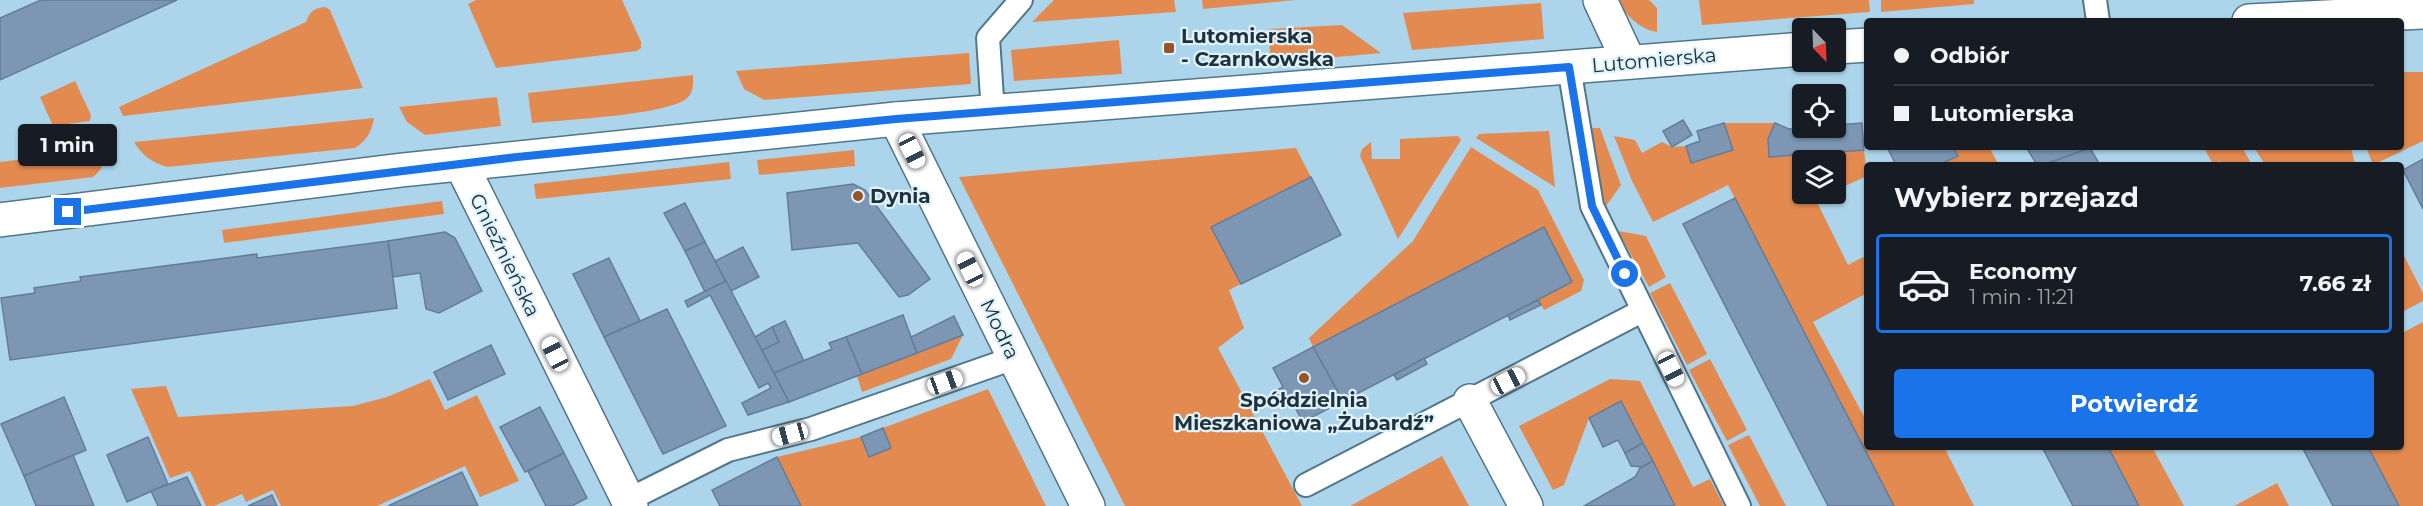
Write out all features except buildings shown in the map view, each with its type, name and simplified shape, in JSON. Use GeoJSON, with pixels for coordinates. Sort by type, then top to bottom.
{"type":"FeatureCollection","features":[{"type":"Feature","properties":{"kind":"main road"},"geometry":{"type":"LineString","coordinates":[[1600,0],[1629,62]]}},
{"type":"Feature","properties":{"kind":"main road"},"geometry":{"type":"LineString","coordinates":[[2306,18],[2423,12]]}},
{"type":"Feature","properties":{"kind":"main road"},"geometry":{"type":"LineString","coordinates":[[1846,46],[1864,45]]}},
{"type":"Feature","properties":{"kind":"main road","name":"Lutomierska"},"geometry":{"type":"LineString","coordinates":[[0,220],[461,164],[896,119],[1792,50]]}},
{"type":"Feature","properties":{"kind":"main road","name":"Modra"},"geometry":{"type":"LineString","coordinates":[[896,119],[1088,506]]}},
{"type":"Feature","properties":{"kind":"main road","name":"Gnieźnieńska"},"geometry":{"type":"LineString","coordinates":[[461,164],[630,503]]}},
{"type":"Feature","properties":{"kind":"main road"},"geometry":{"type":"LineString","coordinates":[[1470,401],[1526,506]]}},
{"type":"Feature","properties":{"kind":"lane"},"geometry":{"type":"LineString","coordinates":[[993,113],[988,38],[1021,0]]}},
{"type":"Feature","properties":{"kind":"lane"},"geometry":{"type":"LineString","coordinates":[[2095,0],[2098,18]]}},
{"type":"Feature","properties":{"kind":"lane"},"geometry":{"type":"LineString","coordinates":[[1569,67],[1592,206],[1739,506]]}},
{"type":"Feature","properties":{"kind":"lane"},"geometry":{"type":"LineString","coordinates":[[1306,485],[1642,311]]}},
{"type":"Feature","properties":{"kind":"lane"},"geometry":{"type":"LineString","coordinates":[[630,503],[728,450],[811,429],[1014,358]]}},
{"type":"Feature","properties":{"kind":"shaded area"},"geometry":{"type":"Polygon","coordinates":[[[476,0],[622,0],[641,42],[641,48],[637,51],[496,68],[468,4],[476,0]]]}},
{"type":"Feature","properties":{"kind":"shaded area"},"geometry":{"type":"Polygon","coordinates":[[[1054,0],[1174,0],[1176,12],[1032,22],[1054,0]]]}},
{"type":"Feature","properties":{"kind":"shaded area"},"geometry":{"type":"Polygon","coordinates":[[[1202,0],[1295,0],[1203,9],[1202,0]]]}},
{"type":"Feature","properties":{"kind":"shaded area"},"geometry":{"type":"Polygon","coordinates":[[[1616,0],[1649,0],[1657,8],[1657,32],[1639,25],[1616,0]]]}},
{"type":"Feature","properties":{"kind":"shaded area"},"geometry":{"type":"Polygon","coordinates":[[[1699,0],[1869,0],[1870,12],[1702,25],[1699,0]]]}},
{"type":"Feature","properties":{"kind":"shaded area"},"geometry":{"type":"Polygon","coordinates":[[[1881,0],[1974,0],[1974,4],[1881,12],[1881,0]]]}},
{"type":"Feature","properties":{"kind":"shaded area"},"geometry":{"type":"Polygon","coordinates":[[[1541,3],[1544,39],[1412,50],[1403,13],[1541,3]]]}},
{"type":"Feature","properties":{"kind":"shaded area"},"geometry":{"type":"Polygon","coordinates":[[[325,7],[330,10],[363,88],[123,116],[119,107],[306,22],[313,11],[325,7]]]}},
{"type":"Feature","properties":{"kind":"shaded area"},"geometry":{"type":"Polygon","coordinates":[[[1342,25],[1381,53],[1271,63],[1268,29],[1342,25]]]}},
{"type":"Feature","properties":{"kind":"shaded area"},"geometry":{"type":"Polygon","coordinates":[[[1119,40],[1122,74],[1014,81],[1011,50],[1119,40]]]}},
{"type":"Feature","properties":{"kind":"shaded area"},"geometry":{"type":"Polygon","coordinates":[[[969,53],[971,84],[764,100],[744,89],[736,71],[969,53]]]}},
{"type":"Feature","properties":{"kind":"shaded area"},"geometry":{"type":"Polygon","coordinates":[[[2404,72],[2423,72],[2423,141],[2379,162],[2372,162],[2367,150],[2404,150],[2404,72]]]}},
{"type":"Feature","properties":{"kind":"shaded area"},"geometry":{"type":"Polygon","coordinates":[[[693,75],[690,95],[678,103],[615,116],[532,123],[528,93],[693,75]]]}},
{"type":"Feature","properties":{"kind":"shaded area"},"geometry":{"type":"Polygon","coordinates":[[[75,81],[91,115],[90,121],[53,126],[40,97],[75,81]]]}},
{"type":"Feature","properties":{"kind":"shaded area"},"geometry":{"type":"Polygon","coordinates":[[[497,97],[501,126],[425,135],[407,122],[399,107],[497,97]]]}},
{"type":"Feature","properties":{"kind":"shaded area"},"geometry":{"type":"Polygon","coordinates":[[[374,118],[368,136],[355,148],[167,167],[148,158],[134,142],[374,118]]]}},
{"type":"Feature","properties":{"kind":"shaded area"},"geometry":{"type":"Polygon","coordinates":[[[1724,123],[1775,123],[1768,139],[1769,157],[1792,155],[1792,204],[1818,204],[1848,265],[1864,257],[1864,295],[1813,322],[1864,416],[1864,448],[1728,185],[1653,222],[1632,181],[1614,136],[1635,140],[1642,153],[1662,142],[1672,147],[1686,146],[1692,163],[1732,150],[1724,123]]]}},
{"type":"Feature","properties":{"kind":"shaded area"},"geometry":{"type":"Polygon","coordinates":[[[1591,128],[1600,128],[1621,185],[1606,206],[1602,196],[1591,128]]]}},
{"type":"Feature","properties":{"kind":"shaded area"},"geometry":{"type":"Polygon","coordinates":[[[1549,131],[1555,187],[1476,138],[1479,134],[1549,131]]]}},
{"type":"Feature","properties":{"kind":"shaded area"},"geometry":{"type":"Polygon","coordinates":[[[1458,136],[1461,140],[1398,239],[1360,156],[1362,149],[1371,142],[1372,159],[1400,159],[1400,139],[1458,136]]]}},
{"type":"Feature","properties":{"kind":"shaded area"},"geometry":{"type":"Polygon","coordinates":[[[1471,147],[1538,190],[1584,280],[1581,291],[1544,310],[1538,300],[1572,282],[1544,228],[1313,347],[1309,338],[1413,241],[1471,147]]]}},
{"type":"Feature","properties":{"kind":"shaded area"},"geometry":{"type":"Polygon","coordinates":[[[1296,148],[1311,177],[1211,227],[1241,284],[1229,290],[1244,328],[1218,348],[1302,506],[1125,506],[959,177],[1296,148]]]}},
{"type":"Feature","properties":{"kind":"shaded area"},"geometry":{"type":"Polygon","coordinates":[[[105,149],[103,165],[93,177],[0,188],[0,162],[105,149]]]}},
{"type":"Feature","properties":{"kind":"shaded area"},"geometry":{"type":"Polygon","coordinates":[[[854,150],[855,166],[759,175],[757,160],[854,150]]]}},
{"type":"Feature","properties":{"kind":"shaded area"},"geometry":{"type":"Polygon","coordinates":[[[1864,150],[1864,177],[1846,185],[1846,151],[1864,150]]]}},
{"type":"Feature","properties":{"kind":"shaded area"},"geometry":{"type":"Polygon","coordinates":[[[1954,150],[1991,150],[1997,162],[1945,162],[1957,156],[1954,150]]]}},
{"type":"Feature","properties":{"kind":"shaded area"},"geometry":{"type":"Polygon","coordinates":[[[2205,150],[2244,150],[2250,162],[2220,161],[2212,162],[2205,150]]]}},
{"type":"Feature","properties":{"kind":"shaded area"},"geometry":{"type":"Polygon","coordinates":[[[2256,150],[2352,150],[2354,162],[2263,162],[2256,150]]]}},
{"type":"Feature","properties":{"kind":"shaded area"},"geometry":{"type":"Polygon","coordinates":[[[729,162],[731,179],[536,199],[534,184],[729,162]]]}},
{"type":"Feature","properties":{"kind":"shaded area"},"geometry":{"type":"Polygon","coordinates":[[[442,201],[444,214],[224,243],[222,230],[442,201]]]}},
{"type":"Feature","properties":{"kind":"shaded area"},"geometry":{"type":"Polygon","coordinates":[[[1618,231],[1646,236],[1666,277],[1649,287],[1618,231]]]}},
{"type":"Feature","properties":{"kind":"shaded area"},"geometry":{"type":"Polygon","coordinates":[[[2404,256],[2423,293],[2423,301],[2404,311],[2404,256]]]}},
{"type":"Feature","properties":{"kind":"shaded area"},"geometry":{"type":"Polygon","coordinates":[[[1670,283],[1707,354],[1687,365],[1650,293],[1670,283]]]}},
{"type":"Feature","properties":{"kind":"shaded area"},"geometry":{"type":"Polygon","coordinates":[[[2423,322],[2423,506],[2399,506],[2370,450],[2404,450],[2404,332],[2423,322]]]}},
{"type":"Feature","properties":{"kind":"shaded area"},"geometry":{"type":"Polygon","coordinates":[[[963,335],[951,359],[862,392],[857,376],[963,335]]]}},
{"type":"Feature","properties":{"kind":"shaded area"},"geometry":{"type":"Polygon","coordinates":[[[1710,359],[1747,430],[1727,441],[1689,370],[1710,359]]]}},
{"type":"Feature","properties":{"kind":"shaded area"},"geometry":{"type":"Polygon","coordinates":[[[430,379],[445,410],[477,395],[519,481],[480,497],[465,466],[377,506],[281,506],[273,490],[246,502],[242,494],[214,506],[206,506],[190,471],[170,478],[131,389],[166,386],[178,417],[353,406],[387,397],[430,379]]]}},
{"type":"Feature","properties":{"kind":"shaded area"},"geometry":{"type":"Polygon","coordinates":[[[1610,379],[1640,381],[1693,487],[1710,479],[1724,506],[1675,506],[1621,401],[1589,418],[1564,485],[1553,490],[1519,426],[1610,379]]]}},
{"type":"Feature","properties":{"kind":"shaded area"},"geometry":{"type":"Polygon","coordinates":[[[988,389],[1046,506],[801,506],[777,457],[861,437],[870,457],[891,448],[883,428],[988,389]]]}},
{"type":"Feature","properties":{"kind":"shaded area"},"geometry":{"type":"Polygon","coordinates":[[[1749,435],[1786,506],[1760,506],[1728,445],[1749,435]]]}},
{"type":"Feature","properties":{"kind":"shaded area"},"geometry":{"type":"Polygon","coordinates":[[[1865,450],[1946,450],[1974,506],[1894,506],[1865,450]]]}},
{"type":"Feature","properties":{"kind":"shaded area"},"geometry":{"type":"Polygon","coordinates":[[[2110,450],[2154,450],[2184,506],[2139,506],[2110,450]]]}},
{"type":"Feature","properties":{"kind":"shaded area"},"geometry":{"type":"Polygon","coordinates":[[[1442,456],[1469,506],[1350,506],[1442,456]]]}},
{"type":"Feature","properties":{"kind":"shaded area"},"geometry":{"type":"Polygon","coordinates":[[[2277,483],[2289,506],[2234,506],[2277,483]]]}},
{"type":"Feature","properties":{"kind":"place","name":"Lutomierska - Czarnkowska"},"geometry":{"type":"Point","coordinates":[1169,48]}},
{"type":"Feature","properties":{"kind":"place","name":"Dynia"},"geometry":{"type":"Point","coordinates":[858,196]}},
{"type":"Feature","properties":{"kind":"place","name":"Spółdzielnia Mieszkaniowa „Żubardź”"},"geometry":{"type":"Point","coordinates":[1304,378]}},
{"type":"Feature","properties":{"kind":"route"},"geometry":{"type":"LineString","coordinates":[[68,212],[517,157],[896,119],[1325,88],[1569,67],[1592,206],[1625,274]]}}]}
